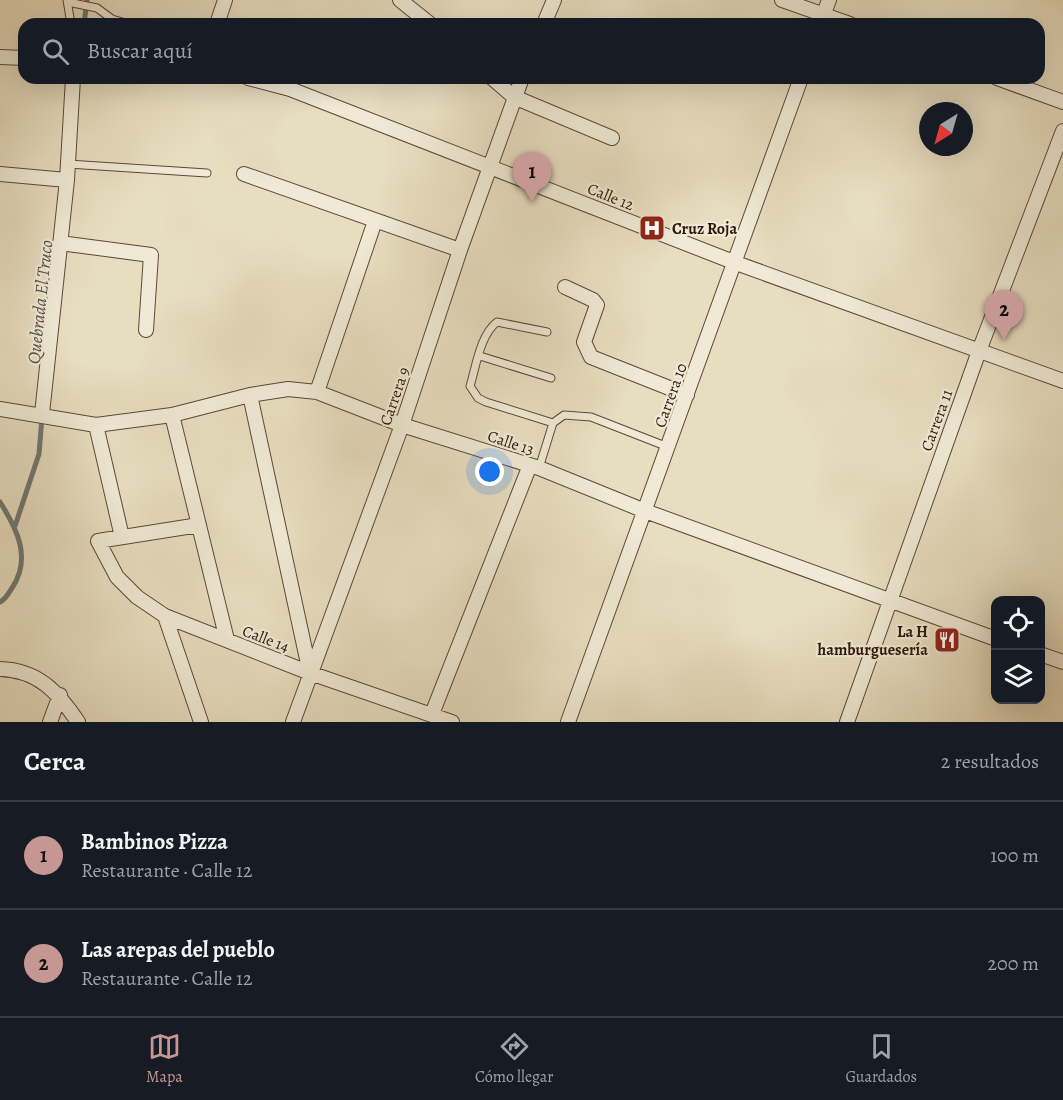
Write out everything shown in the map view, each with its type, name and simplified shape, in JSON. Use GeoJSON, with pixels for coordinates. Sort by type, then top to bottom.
{"type":"FeatureCollection","features":[{"type":"Feature","properties":{"kind":"street"},"geometry":{"type":"LineString","coordinates":[[219,18],[225,0]]}},
{"type":"Feature","properties":{"kind":"street"},"geometry":{"type":"LineString","coordinates":[[546,18],[554,0]]}},
{"type":"Feature","properties":{"kind":"street"},"geometry":{"type":"LineString","coordinates":[[782,0],[820,18]]}},
{"type":"Feature","properties":{"kind":"street"},"geometry":{"type":"LineString","coordinates":[[822,18],[829,0]]}},
{"type":"Feature","properties":{"kind":"street"},"geometry":{"type":"LineString","coordinates":[[403,1],[423,18]]}},
{"type":"Feature","properties":{"kind":"street"},"geometry":{"type":"LineString","coordinates":[[0,57],[18,58]]}},
{"type":"Feature","properties":{"kind":"street"},"geometry":{"type":"LineString","coordinates":[[42,414],[67,180],[73,84]]}},
{"type":"Feature","properties":{"kind":"street","name":"Calle 12"},"geometry":{"type":"LineString","coordinates":[[271,84],[290,89],[489,165],[736,263],[1063,381]]}},
{"type":"Feature","properties":{"kind":"street"},"geometry":{"type":"LineString","coordinates":[[499,84],[514,97],[612,138]]}},
{"type":"Feature","properties":{"kind":"street","name":"Carrera 9"},"geometry":{"type":"LineString","coordinates":[[293,722],[402,425],[489,165],[519,84]]}},
{"type":"Feature","properties":{"kind":"street","name":"Carrera 10"},"geometry":{"type":"LineString","coordinates":[[568,722],[799,84]]}},
{"type":"Feature","properties":{"kind":"street"},"geometry":{"type":"LineString","coordinates":[[1014,84],[1063,102]]}},
{"type":"Feature","properties":{"kind":"street","name":"Carrera 11"},"geometry":{"type":"LineString","coordinates":[[847,722],[979,351],[1063,131]]}},
{"type":"Feature","properties":{"kind":"street"},"geometry":{"type":"LineString","coordinates":[[0,174],[67,180]]}},
{"type":"Feature","properties":{"kind":"street"},"geometry":{"type":"LineString","coordinates":[[244,174],[460,250]]}},
{"type":"Feature","properties":{"kind":"street"},"geometry":{"type":"LineString","coordinates":[[317,392],[375,221]]}},
{"type":"Feature","properties":{"kind":"street"},"geometry":{"type":"LineString","coordinates":[[60,243],[151,255],[146,330]]}},
{"type":"Feature","properties":{"kind":"street"},"geometry":{"type":"LineString","coordinates":[[565,287],[593,300],[597,305],[584,342],[591,357],[687,395]]}},
{"type":"Feature","properties":{"kind":"street","name":"Calle 13"},"geometry":{"type":"LineString","coordinates":[[0,409],[42,414],[96,425],[172,415],[250,395],[288,389],[317,392],[402,425],[534,467],[645,511],[991,637]]}},
{"type":"Feature","properties":{"kind":"street"},"geometry":{"type":"LineString","coordinates":[[250,395],[310,673]]}},
{"type":"Feature","properties":{"kind":"street"},"geometry":{"type":"LineString","coordinates":[[172,415],[227,640]]}},
{"type":"Feature","properties":{"kind":"street"},"geometry":{"type":"LineString","coordinates":[[96,425],[122,537],[199,525]]}},
{"type":"Feature","properties":{"kind":"street"},"geometry":{"type":"LineString","coordinates":[[432,714],[534,467]]}},
{"type":"Feature","properties":{"kind":"street","name":"Calle 14"},"geometry":{"type":"LineString","coordinates":[[122,537],[98,541],[117,577],[137,597],[165,616],[310,673],[452,722]]}},
{"type":"Feature","properties":{"kind":"street"},"geometry":{"type":"LineString","coordinates":[[165,616],[201,722]]}},
{"type":"Feature","properties":{"kind":"street"},"geometry":{"type":"LineString","coordinates":[[1045,655],[1063,662]]}},
{"type":"Feature","properties":{"kind":"street"},"geometry":{"type":"LineString","coordinates":[[0,669],[14,670],[45,683],[60,695],[78,722]]}},
{"type":"Feature","properties":{"kind":"street"},"geometry":{"type":"LineString","coordinates":[[50,722],[60,695]]}},
{"type":"Feature","properties":{"kind":"lane"},"geometry":{"type":"LineString","coordinates":[[97,8],[99,0]]}},
{"type":"Feature","properties":{"kind":"lane"},"geometry":{"type":"LineString","coordinates":[[70,18],[68,1],[97,8],[112,18]]}},
{"type":"Feature","properties":{"kind":"lane"},"geometry":{"type":"LineString","coordinates":[[68,164],[207,173]]}},
{"type":"Feature","properties":{"kind":"lane"},"geometry":{"type":"LineString","coordinates":[[547,332],[497,322],[490,327],[470,386],[478,398],[553,423]]}},
{"type":"Feature","properties":{"kind":"lane"},"geometry":{"type":"LineString","coordinates":[[480,356],[551,378]]}},
{"type":"Feature","properties":{"kind":"lane"},"geometry":{"type":"LineString","coordinates":[[534,467],[553,423],[564,415],[591,417],[668,447]]}},
{"type":"Feature","properties":{"kind":"waterway","name":"Quebrada El Truco"},"geometry":{"type":"LineString","coordinates":[[85,18],[87,0]]}},
{"type":"Feature","properties":{"kind":"waterway","name":"Quebrada El Truco"},"geometry":{"type":"LineString","coordinates":[[15,526],[39,454],[42,417]]}},
{"type":"Feature","properties":{"kind":"waterway"},"geometry":{"type":"LineString","coordinates":[[0,502],[17,533],[21,555],[18,577],[7,596],[0,602]]}},
{"type":"Feature","properties":{"kind":"place","name":"Bambinos Pizza"},"geometry":{"type":"Point","coordinates":[532,202]}},
{"type":"Feature","properties":{"kind":"place","name":"Cruz Roja"},"geometry":{"type":"Point","coordinates":[652,228]}},
{"type":"Feature","properties":{"kind":"place","name":"Las arepas del pueblo"},"geometry":{"type":"Point","coordinates":[1004,340]}},
{"type":"Feature","properties":{"kind":"place","name":"La H hamburguesería"},"geometry":{"type":"Point","coordinates":[947,640]}}]}
